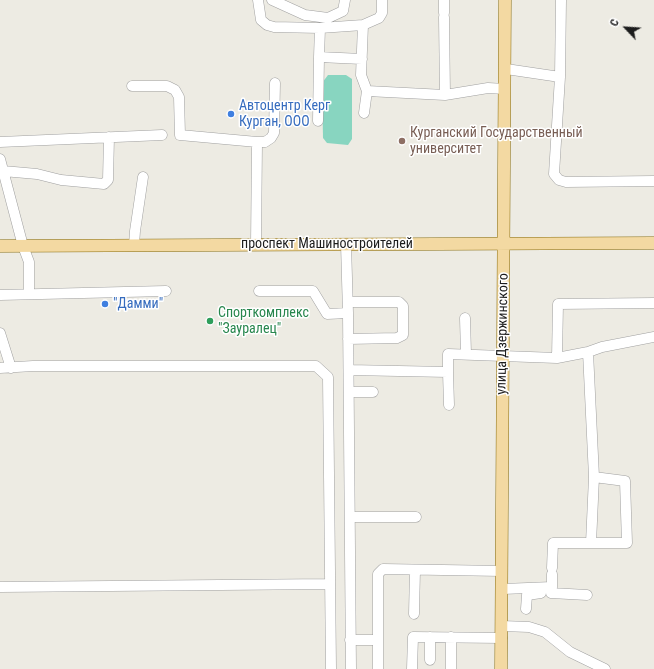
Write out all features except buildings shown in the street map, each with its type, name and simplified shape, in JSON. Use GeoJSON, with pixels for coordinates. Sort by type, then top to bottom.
{"type":"FeatureCollection","features":[{"type":"Feature","properties":{"kind":"main road","name":"улица Дзержинского"},"geometry":{"type":"LineString","coordinates":[[501,669],[503,589],[502,355],[506,69],[505,0]]}},
{"type":"Feature","properties":{"kind":"main road","name":"проспект Машиностроителей"},"geometry":{"type":"LineString","coordinates":[[0,246],[504,242],[654,243]]}},
{"type":"Feature","properties":{"kind":"street"},"geometry":{"type":"LineString","coordinates":[[258,0],[261,20],[267,25],[274,27],[320,28],[363,25],[379,18],[382,13],[382,0]]}},
{"type":"Feature","properties":{"kind":"street"},"geometry":{"type":"LineString","coordinates":[[272,0],[305,15],[328,18],[343,11],[345,0]]}},
{"type":"Feature","properties":{"kind":"street"},"geometry":{"type":"LineString","coordinates":[[444,0],[445,95]]}},
{"type":"Feature","properties":{"kind":"street"},"geometry":{"type":"LineString","coordinates":[[561,0],[560,77],[554,174],[559,180],[566,182],[654,181]]}},
{"type":"Feature","properties":{"kind":"street"},"geometry":{"type":"LineString","coordinates":[[363,25],[361,75],[367,92],[364,113]]}},
{"type":"Feature","properties":{"kind":"street"},"geometry":{"type":"LineString","coordinates":[[318,121],[320,28]]}},
{"type":"Feature","properties":{"kind":"street"},"geometry":{"type":"LineString","coordinates":[[319,57],[362,59]]}},
{"type":"Feature","properties":{"kind":"street"},"geometry":{"type":"LineString","coordinates":[[506,69],[560,77]]}},
{"type":"Feature","properties":{"kind":"street"},"geometry":{"type":"LineString","coordinates":[[132,86],[167,86],[175,90],[179,98],[180,135],[265,142],[271,138],[274,133],[275,83]]}},
{"type":"Feature","properties":{"kind":"street"},"geometry":{"type":"LineString","coordinates":[[367,92],[445,95],[488,88],[505,89]]}},
{"type":"Feature","properties":{"kind":"street"},"geometry":{"type":"LineString","coordinates":[[0,142],[162,135]]}},
{"type":"Feature","properties":{"kind":"street"},"geometry":{"type":"LineString","coordinates":[[3,171],[37,174],[61,180],[104,184],[108,180],[109,137]]}},
{"type":"Feature","properties":{"kind":"street"},"geometry":{"type":"LineString","coordinates":[[256,245],[257,142]]}},
{"type":"Feature","properties":{"kind":"street"},"geometry":{"type":"LineString","coordinates":[[0,159],[23,246],[29,262],[29,294]]}},
{"type":"Feature","properties":{"kind":"street"},"geometry":{"type":"LineString","coordinates":[[134,245],[143,177]]}},
{"type":"Feature","properties":{"kind":"street"},"geometry":{"type":"LineString","coordinates":[[346,244],[349,370],[351,669]]}},
{"type":"Feature","properties":{"kind":"street"},"geometry":{"type":"LineString","coordinates":[[259,290],[313,291],[327,314],[348,313]]}},
{"type":"Feature","properties":{"kind":"street"},"geometry":{"type":"LineString","coordinates":[[0,295],[166,291]]}},
{"type":"Feature","properties":{"kind":"street"},"geometry":{"type":"LineString","coordinates":[[348,302],[399,302],[403,306],[402,335],[397,338],[348,339]]}},
{"type":"Feature","properties":{"kind":"street"},"geometry":{"type":"LineString","coordinates":[[556,358],[558,304],[654,303]]}},
{"type":"Feature","properties":{"kind":"street"},"geometry":{"type":"LineString","coordinates":[[465,318],[466,354]]}},
{"type":"Feature","properties":{"kind":"street"},"geometry":{"type":"LineString","coordinates":[[0,333],[11,368]]}},
{"type":"Feature","properties":{"kind":"street"},"geometry":{"type":"LineString","coordinates":[[449,405],[448,354],[556,358],[654,337]]}},
{"type":"Feature","properties":{"kind":"street"},"geometry":{"type":"LineString","coordinates":[[588,352],[594,477],[591,544]]}},
{"type":"Feature","properties":{"kind":"street"},"geometry":{"type":"LineString","coordinates":[[0,368],[316,366],[328,377],[331,669]]}},
{"type":"Feature","properties":{"kind":"street"},"geometry":{"type":"LineString","coordinates":[[349,370],[448,372]]}},
{"type":"Feature","properties":{"kind":"street"},"geometry":{"type":"LineString","coordinates":[[349,392],[373,392]]}},
{"type":"Feature","properties":{"kind":"street"},"geometry":{"type":"LineString","coordinates":[[551,590],[553,543],[627,543],[625,481],[594,477]]}},
{"type":"Feature","properties":{"kind":"street"},"geometry":{"type":"LineString","coordinates":[[350,517],[416,517]]}},
{"type":"Feature","properties":{"kind":"street"},"geometry":{"type":"LineString","coordinates":[[378,669],[378,574],[383,569],[502,571]]}},
{"type":"Feature","properties":{"kind":"street"},"geometry":{"type":"LineString","coordinates":[[414,614],[415,570]]}},
{"type":"Feature","properties":{"kind":"street"},"geometry":{"type":"LineString","coordinates":[[0,587],[330,584]]}},
{"type":"Feature","properties":{"kind":"street"},"geometry":{"type":"LineString","coordinates":[[503,589],[551,590],[586,595]]}},
{"type":"Feature","properties":{"kind":"street"},"geometry":{"type":"LineString","coordinates":[[526,609],[529,594],[551,590]]}},
{"type":"Feature","properties":{"kind":"street"},"geometry":{"type":"LineString","coordinates":[[412,669],[413,637],[451,637],[502,632],[529,627],[545,632],[570,652],[605,669]]}},
{"type":"Feature","properties":{"kind":"street"},"geometry":{"type":"LineString","coordinates":[[430,637],[430,660]]}},
{"type":"Feature","properties":{"kind":"street"},"geometry":{"type":"LineString","coordinates":[[451,637],[451,669]]}},
{"type":"Feature","properties":{"kind":"street"},"geometry":{"type":"LineString","coordinates":[[350,640],[377,640]]}},
{"type":"Feature","properties":{"kind":"green space"},"geometry":{"type":"Polygon","coordinates":[[[328,75],[346,75],[352,79],[352,139],[348,145],[327,143],[323,138],[322,83],[328,75]]]}},
{"type":"Feature","properties":{"kind":"place","name":"Автоцентр Керг Курган, ООО"},"geometry":{"type":"Point","coordinates":[231,114]}},
{"type":"Feature","properties":{"kind":"place","name":"Курганский Государственный университет"},"geometry":{"type":"Point","coordinates":[402,141]}},
{"type":"Feature","properties":{"kind":"place","name":"\"Дамми\""},"geometry":{"type":"Point","coordinates":[105,304]}},
{"type":"Feature","properties":{"kind":"place","name":"Спорткомплекс \"Зауралец\""},"geometry":{"type":"Point","coordinates":[210,321]}}]}
